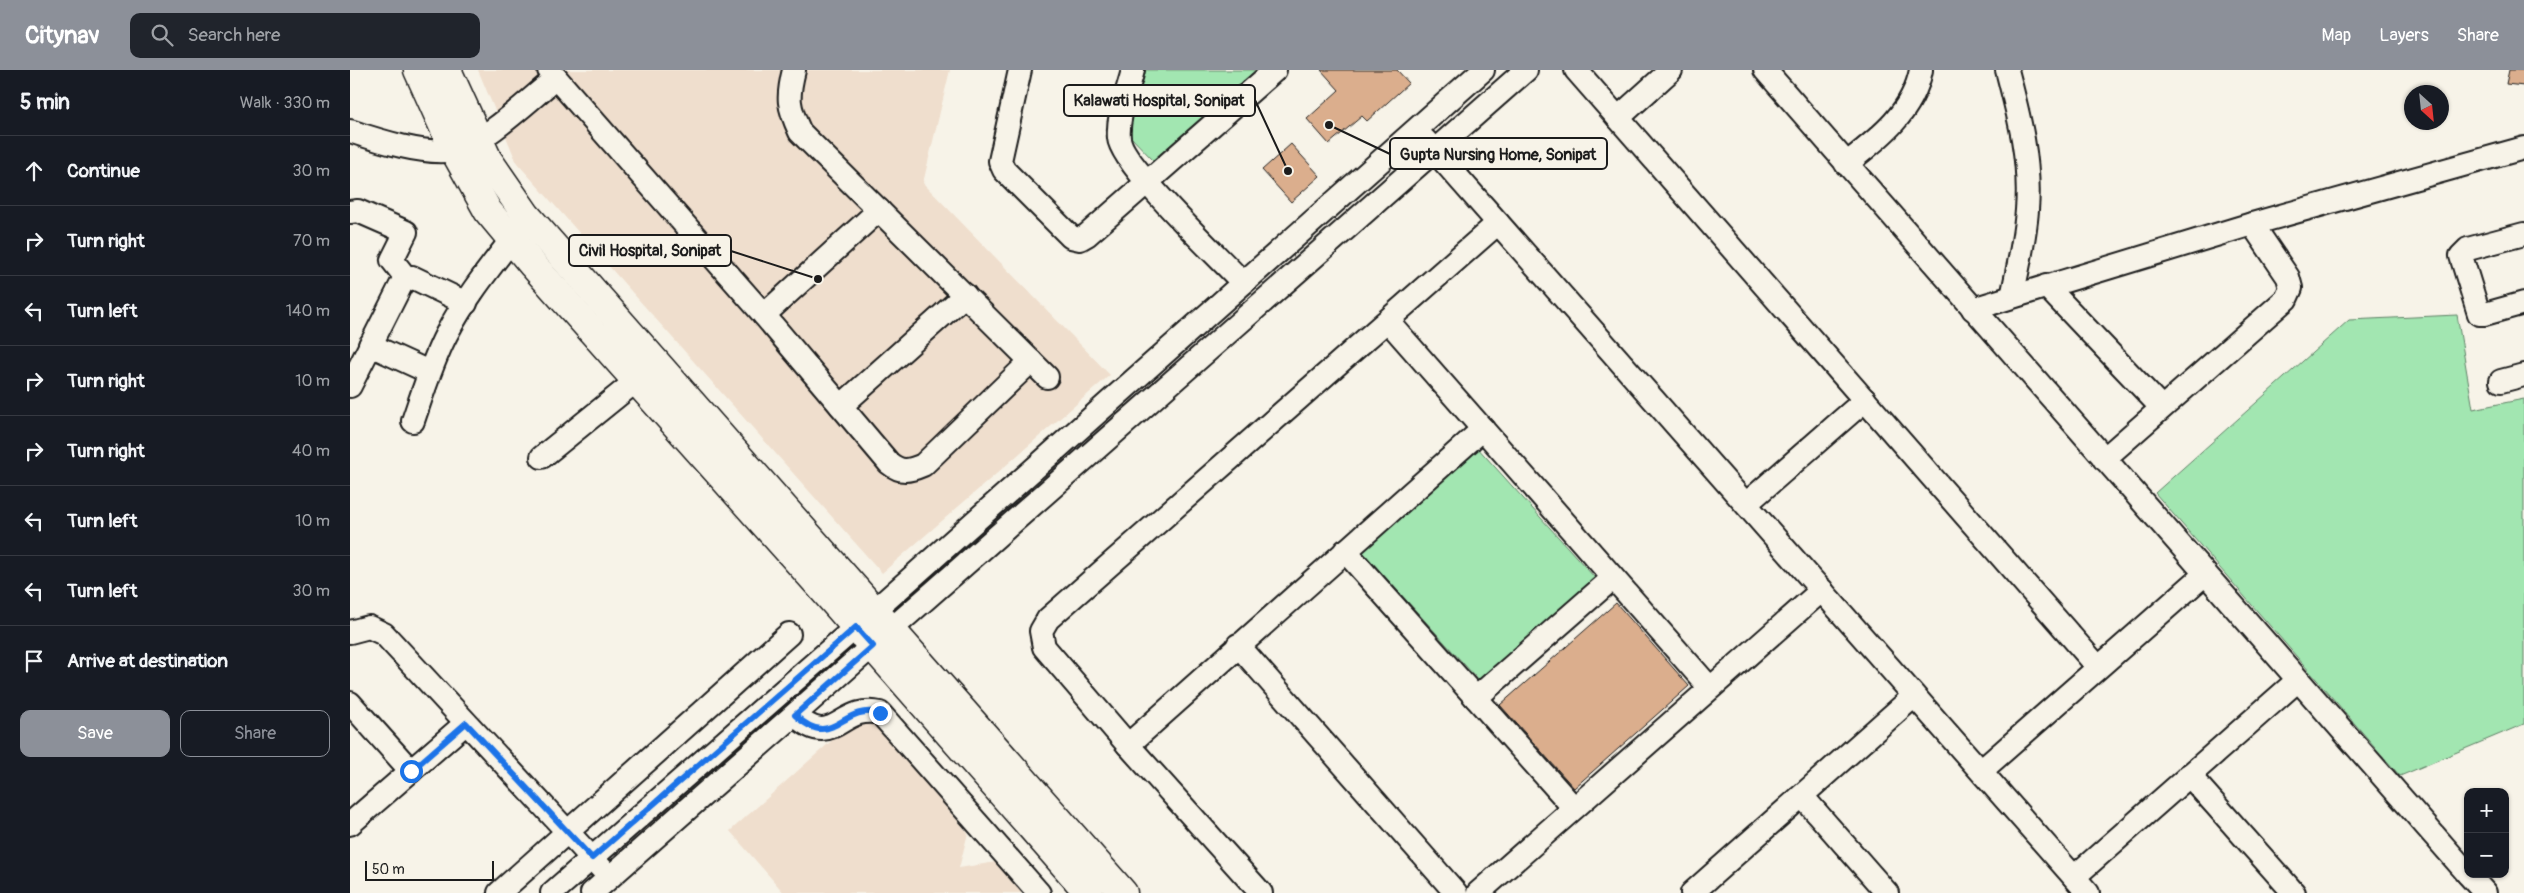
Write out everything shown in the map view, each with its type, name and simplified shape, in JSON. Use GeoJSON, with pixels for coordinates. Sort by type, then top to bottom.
{"type":"FeatureCollection","features":[{"type":"Feature","properties":{"kind":"main road"},"geometry":{"type":"LineString","coordinates":[[418,70],[466,145],[488,160],[526,215],[874,628],[1089,893]]}},
{"type":"Feature","properties":{"kind":"main road"},"geometry":{"type":"LineString","coordinates":[[447,70],[466,145],[488,211],[636,381],[874,628],[1123,893]]}},
{"type":"Feature","properties":{"kind":"street"},"geometry":{"type":"LineString","coordinates":[[794,70],[789,88],[790,110],[800,132],[1047,377]]}},
{"type":"Feature","properties":{"kind":"street"},"geometry":{"type":"LineString","coordinates":[[1020,70],[1000,161],[1004,170],[1072,237],[1080,239],[1087,235],[1275,70]]}},
{"type":"Feature","properties":{"kind":"street"},"geometry":{"type":"LineString","coordinates":[[1134,70],[1119,122],[1118,139],[1125,154],[1146,182],[1244,283]]}},
{"type":"Feature","properties":{"kind":"street"},"geometry":{"type":"LineString","coordinates":[[592,893],[795,715],[874,628],[1244,283],[1483,70]]}},
{"type":"Feature","properties":{"kind":"street"},"geometry":{"type":"LineString","coordinates":[[552,893],[592,858],[874,628],[1434,151],[1526,70]]}},
{"type":"Feature","properties":{"kind":"street"},"geometry":{"type":"LineString","coordinates":[[1576,70],[2098,667]]}},
{"type":"Feature","properties":{"kind":"street"},"geometry":{"type":"LineString","coordinates":[[1618,118],[1671,70]]}},
{"type":"Feature","properties":{"kind":"street"},"geometry":{"type":"LineString","coordinates":[[1765,70],[2464,869]]}},
{"type":"Feature","properties":{"kind":"street"},"geometry":{"type":"LineString","coordinates":[[1846,164],[1884,134],[1909,104],[1921,70]]}},
{"type":"Feature","properties":{"kind":"street"},"geometry":{"type":"LineString","coordinates":[[2007,70],[2027,161],[2027,210],[2012,297]]}},
{"type":"Feature","properties":{"kind":"street"},"geometry":{"type":"LineString","coordinates":[[350,131],[390,144],[422,149],[466,145],[553,74],[764,315],[889,463],[898,470],[910,471],[923,465],[1031,361]]}},
{"type":"Feature","properties":{"kind":"street"},"geometry":{"type":"LineString","coordinates":[[1416,130],[2081,885],[2190,776],[2298,680]]}},
{"type":"Feature","properties":{"kind":"street"},"geometry":{"type":"LineString","coordinates":[[1973,309],[2252,224],[2524,148]]}},
{"type":"Feature","properties":{"kind":"street"},"geometry":{"type":"LineString","coordinates":[[764,315],[879,210]]}},
{"type":"Feature","properties":{"kind":"street"},"geometry":{"type":"LineString","coordinates":[[350,212],[358,211],[406,232],[392,260],[407,279]]}},
{"type":"Feature","properties":{"kind":"street"},"geometry":{"type":"LineString","coordinates":[[1261,893],[1128,745],[1044,647],[1041,632],[1048,619],[1498,223]]}},
{"type":"Feature","properties":{"kind":"street"},"geometry":{"type":"LineString","coordinates":[[2104,459],[2286,299],[2291,288],[2288,277],[2252,224]]}},
{"type":"Feature","properties":{"kind":"street"},"geometry":{"type":"LineString","coordinates":[[2524,234],[2468,249],[2461,256],[2479,314],[2524,303]]}},
{"type":"Feature","properties":{"kind":"street"},"geometry":{"type":"LineString","coordinates":[[413,421],[429,372],[447,334],[466,302],[512,240]]}},
{"type":"Feature","properties":{"kind":"street"},"geometry":{"type":"LineString","coordinates":[[350,386],[402,282],[412,277],[466,302]]}},
{"type":"Feature","properties":{"kind":"street"},"geometry":{"type":"LineString","coordinates":[[2046,286],[2161,407]]}},
{"type":"Feature","properties":{"kind":"street"},"geometry":{"type":"LineString","coordinates":[[842,406],[965,295]]}},
{"type":"Feature","properties":{"kind":"street"},"geometry":{"type":"LineString","coordinates":[[1388,321],[1710,688]]}},
{"type":"Feature","properties":{"kind":"street"},"geometry":{"type":"LineString","coordinates":[[370,345],[429,372]]}},
{"type":"Feature","properties":{"kind":"street"},"geometry":{"type":"LineString","coordinates":[[2501,381],[2524,375]]}},
{"type":"Feature","properties":{"kind":"street"},"geometry":{"type":"LineString","coordinates":[[542,457],[636,381]]}},
{"type":"Feature","properties":{"kind":"street"},"geometry":{"type":"LineString","coordinates":[[1746,504],[1865,400]]}},
{"type":"Feature","properties":{"kind":"street"},"geometry":{"type":"LineString","coordinates":[[1128,745],[1482,429]]}},
{"type":"Feature","properties":{"kind":"street"},"geometry":{"type":"LineString","coordinates":[[1345,551],[1574,808]]}},
{"type":"Feature","properties":{"kind":"street"},"geometry":{"type":"LineString","coordinates":[[1981,771],[2205,574]]}},
{"type":"Feature","properties":{"kind":"street"},"geometry":{"type":"LineString","coordinates":[[1476,698],[1613,578]]}},
{"type":"Feature","properties":{"kind":"street"},"geometry":{"type":"LineString","coordinates":[[1478,893],[1822,590]]}},
{"type":"Feature","properties":{"kind":"street"},"geometry":{"type":"LineString","coordinates":[[350,632],[369,627],[384,634],[610,877]]}},
{"type":"Feature","properties":{"kind":"street"},"geometry":{"type":"LineString","coordinates":[[499,893],[789,634]]}},
{"type":"Feature","properties":{"kind":"street"},"geometry":{"type":"LineString","coordinates":[[1238,645],[1456,893]]}},
{"type":"Feature","properties":{"kind":"street"},"geometry":{"type":"LineString","coordinates":[[1692,893],[1914,696]]}},
{"type":"Feature","properties":{"kind":"street"},"geometry":{"type":"LineString","coordinates":[[350,703],[411,771]]}},
{"type":"Feature","properties":{"kind":"street"},"geometry":{"type":"LineString","coordinates":[[795,715],[805,724],[816,729],[830,729],[852,715],[867,710],[880,713],[1038,893]]}},
{"type":"Feature","properties":{"kind":"street"},"geometry":{"type":"LineString","coordinates":[[350,824],[466,723]]}},
{"type":"Feature","properties":{"kind":"street"},"geometry":{"type":"LineString","coordinates":[[2190,776],[2294,893]]}},
{"type":"Feature","properties":{"kind":"street"},"geometry":{"type":"LineString","coordinates":[[1802,796],[1887,893]]}},
{"type":"Feature","properties":{"kind":"street"},"geometry":{"type":"LineString","coordinates":[[2472,878],[2485,893]]}},
{"type":"Feature","properties":{"kind":"shaded area"},"geometry":{"type":"Polygon","coordinates":[[[478,70],[950,70],[923,183],[1110,375],[882,573],[517,163],[478,70]]]}},
{"type":"Feature","properties":{"kind":"shaded area"},"geometry":{"type":"Polygon","coordinates":[[[865,711],[968,833],[959,868],[1021,858],[1037,893],[784,893],[730,831],[865,711]]]}},
{"type":"Feature","properties":{"kind":"green space"},"geometry":{"type":"Polygon","coordinates":[[[1144,70],[1256,70],[1153,160],[1128,134],[1144,70]]]}},
{"type":"Feature","properties":{"kind":"green space"},"geometry":{"type":"Polygon","coordinates":[[[2457,315],[2473,409],[2524,399],[2524,724],[2400,776],[2155,493],[2349,320],[2457,315]]]}},
{"type":"Feature","properties":{"kind":"green space"},"geometry":{"type":"Polygon","coordinates":[[[1476,446],[1596,579],[1481,683],[1361,550],[1476,446]]]}},
{"type":"Feature","properties":{"kind":"building"},"geometry":{"type":"Polygon","coordinates":[[[1321,70],[1397,70],[1409,83],[1367,121],[1362,116],[1329,144],[1307,119],[1339,90],[1321,70]]]}},
{"type":"Feature","properties":{"kind":"building"},"geometry":{"type":"Polygon","coordinates":[[[2509,70],[2524,70],[2524,86],[2506,84],[2509,70]]]}},
{"type":"Feature","properties":{"kind":"building"},"geometry":{"type":"Polygon","coordinates":[[[1291,144],[1320,176],[1291,202],[1262,170],[1291,144]]]}},
{"type":"Feature","properties":{"kind":"building"},"geometry":{"type":"Polygon","coordinates":[[[1616,603],[1689,686],[1574,788],[1500,705],[1616,603]]]}},
{"type":"Feature","properties":{"kind":"place","name":"Gupta Nursing Home, Sonipat"},"geometry":{"type":"Point","coordinates":[1329,125]}},
{"type":"Feature","properties":{"kind":"place","name":"Kalawati Hospital, Sonipat"},"geometry":{"type":"Point","coordinates":[1288,171]}},
{"type":"Feature","properties":{"kind":"place","name":"Civil Hospital, Sonipat"},"geometry":{"type":"Point","coordinates":[818,279]}},
{"type":"Feature","properties":{"kind":"route"},"geometry":{"type":"LineString","coordinates":[[411,771],[466,723],[592,858],[856,627],[873,646],[795,715],[805,724],[816,729],[830,729],[852,715],[867,710],[880,713]]}}]}
